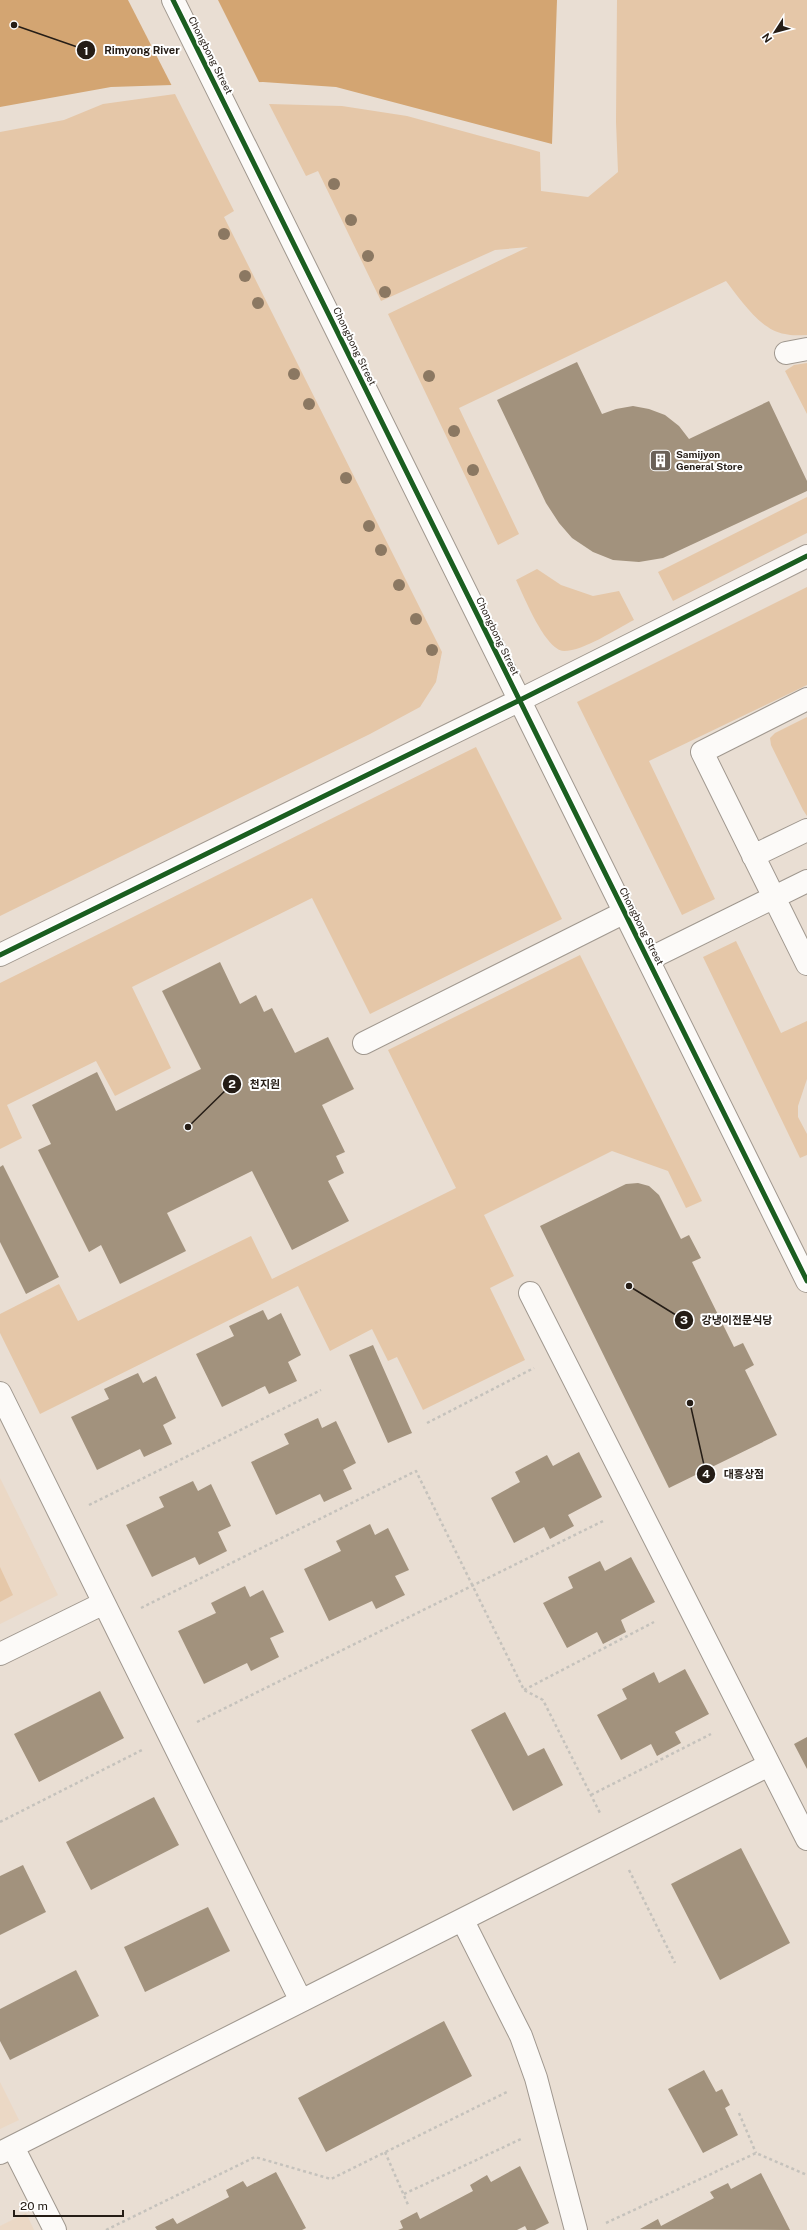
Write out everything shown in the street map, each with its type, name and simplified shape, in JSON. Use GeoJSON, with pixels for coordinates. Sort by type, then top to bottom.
{"type":"FeatureCollection","features":[{"type":"Feature","properties":{"kind":"street","name":"Chongbong Street"},"geometry":{"type":"LineString","coordinates":[[173,0],[649,959],[807,1281]]}},
{"type":"Feature","properties":{"kind":"street"},"geometry":{"type":"LineString","coordinates":[[0,955],[520,700],[807,556]]}},
{"type":"Feature","properties":{"kind":"street"},"geometry":{"type":"LineString","coordinates":[[807,699],[702,752],[774,897],[801,936],[807,964]]}},
{"type":"Feature","properties":{"kind":"street"},"geometry":{"type":"LineString","coordinates":[[753,856],[807,830]]}},
{"type":"Feature","properties":{"kind":"street"},"geometry":{"type":"LineString","coordinates":[[649,959],[807,881]]}},
{"type":"Feature","properties":{"kind":"street"},"geometry":{"type":"LineString","coordinates":[[364,1043],[625,912]]}},
{"type":"Feature","properties":{"kind":"street"},"geometry":{"type":"LineString","coordinates":[[530,1293],[807,1839]]}},
{"type":"Feature","properties":{"kind":"street"},"geometry":{"type":"LineString","coordinates":[[0,1393],[300,1999]]}},
{"type":"Feature","properties":{"kind":"street"},"geometry":{"type":"LineString","coordinates":[[0,1654],[109,1612]]}},
{"type":"Feature","properties":{"kind":"street"},"geometry":{"type":"LineString","coordinates":[[55,2230],[7,2150],[300,1999],[463,1921],[769,1765]]}},
{"type":"Feature","properties":{"kind":"street"},"geometry":{"type":"LineString","coordinates":[[463,1921],[520,2036],[536,2078],[576,2230]]}},
{"type":"Feature","properties":{"kind":"path"},"geometry":{"type":"LineString","coordinates":[[426,1423],[561,1354]]}},
{"type":"Feature","properties":{"kind":"path"},"geometry":{"type":"LineString","coordinates":[[62,1518],[321,1390]]}},
{"type":"Feature","properties":{"kind":"path"},"geometry":{"type":"LineString","coordinates":[[109,1612],[416,1471],[524,1690],[543,1700],[675,1963]]}},
{"type":"Feature","properties":{"kind":"path"},"geometry":{"type":"LineString","coordinates":[[0,1822],[472,1585],[603,1521]]}},
{"type":"Feature","properties":{"kind":"path"},"geometry":{"type":"LineString","coordinates":[[524,1690],[654,1622]]}},
{"type":"Feature","properties":{"kind":"path"},"geometry":{"type":"LineString","coordinates":[[591,1795],[711,1734]]}},
{"type":"Feature","properties":{"kind":"path"},"geometry":{"type":"LineString","coordinates":[[106,2230],[255,2157],[331,2179],[536,2078]]}},
{"type":"Feature","properties":{"kind":"path"},"geometry":{"type":"LineString","coordinates":[[739,2113],[756,2153],[807,2175]]}},
{"type":"Feature","properties":{"kind":"path"},"geometry":{"type":"LineString","coordinates":[[404,2194],[549,2126]]}},
{"type":"Feature","properties":{"kind":"path"},"geometry":{"type":"LineString","coordinates":[[385,2152],[409,2207]]}},
{"type":"Feature","properties":{"kind":"path"},"geometry":{"type":"LineString","coordinates":[[599,2227],[756,2153]]}},
{"type":"Feature","properties":{"kind":"shaded area"},"geometry":{"type":"Polygon","coordinates":[[[0,0],[557,0],[552,144],[336,87],[263,82],[111,87],[0,107],[0,0]]]}},
{"type":"Feature","properties":{"kind":"shaded area"},"geometry":{"type":"Polygon","coordinates":[[[617,0],[807,0],[807,335],[788,335],[776,332],[759,321],[744,305],[726,281],[459,408],[519,534],[498,545],[388,314],[528,247],[495,250],[381,301],[318,171],[306,176],[269,104],[342,106],[407,116],[540,152],[541,191],[588,197],[618,172],[616,122],[617,0]]]}},
{"type":"Feature","properties":{"kind":"shaded area"},"geometry":{"type":"Polygon","coordinates":[[[175,94],[234,211],[224,217],[442,652],[436,682],[420,707],[370,734],[0,916],[0,132],[64,120],[103,104],[175,94]]]}},
{"type":"Feature","properties":{"kind":"shaded area"},"geometry":{"type":"Polygon","coordinates":[[[807,363],[807,414],[785,371],[794,365],[807,363]]]}},
{"type":"Feature","properties":{"kind":"shaded area"},"geometry":{"type":"Polygon","coordinates":[[[807,497],[807,533],[673,601],[658,572],[807,497]]]}},
{"type":"Feature","properties":{"kind":"shaded area"},"geometry":{"type":"Polygon","coordinates":[[[537,569],[561,585],[593,596],[619,591],[634,620],[590,644],[564,651],[557,648],[550,642],[536,621],[516,580],[537,569]]]}},
{"type":"Feature","properties":{"kind":"shaded area"},"geometry":{"type":"Polygon","coordinates":[[[807,587],[807,685],[649,761],[715,899],[682,915],[577,702],[807,587]]]}},
{"type":"Feature","properties":{"kind":"shaded area"},"geometry":{"type":"Polygon","coordinates":[[[807,717],[807,816],[771,745],[770,738],[775,733],[807,717]]]}},
{"type":"Feature","properties":{"kind":"shaded area"},"geometry":{"type":"Polygon","coordinates":[[[476,747],[562,919],[370,1014],[312,898],[132,987],[171,1068],[115,1096],[96,1061],[7,1105],[22,1138],[0,1149],[0,983],[476,747]]]}},
{"type":"Feature","properties":{"kind":"shaded area"},"geometry":{"type":"Polygon","coordinates":[[[736,941],[781,1033],[807,1021],[807,1079],[798,1106],[798,1117],[807,1134],[807,1155],[800,1158],[703,957],[736,941]]]}},
{"type":"Feature","properties":{"kind":"shaded area"},"geometry":{"type":"Polygon","coordinates":[[[580,955],[702,1201],[686,1208],[668,1171],[612,1151],[484,1215],[514,1276],[490,1288],[525,1360],[423,1410],[397,1357],[388,1361],[372,1329],[330,1351],[298,1286],[40,1414],[0,1333],[0,1314],[59,1284],[78,1321],[251,1236],[272,1279],[456,1188],[388,1050],[580,955]]]}},
{"type":"Feature","properties":{"kind":"shaded area"},"geometry":{"type":"Polygon","coordinates":[[[0,1478],[58,1595],[0,1624],[0,1478]]]}},
{"type":"Feature","properties":{"kind":"shaded area"},"geometry":{"type":"Polygon","coordinates":[[[0,1567],[13,1595],[0,1602],[0,1567]]]}},
{"type":"Feature","properties":{"kind":"shaded area"},"geometry":{"type":"Polygon","coordinates":[[[0,2082],[19,2120],[0,2129],[0,2082]]]}},
{"type":"Feature","properties":{"kind":"shaded area"},"geometry":{"type":"Polygon","coordinates":[[[26,2213],[34,2230],[0,2230],[0,2226],[26,2213]]]}},
{"type":"Feature","properties":{"kind":"pier"},"geometry":{"type":"Polygon","coordinates":[[[128,0],[218,0],[260,84],[173,88],[128,0]]]}},
{"type":"Feature","properties":{"kind":"building","name":"Samijyon General Store"},"geometry":{"type":"Polygon","coordinates":[[[577,362],[602,414],[616,409],[633,406],[649,409],[665,415],[679,426],[689,439],[769,401],[807,481],[807,491],[663,558],[639,562],[613,560],[593,552],[572,538],[559,523],[546,503],[497,400],[577,362]]]}},
{"type":"Feature","properties":{"kind":"building"},"geometry":{"type":"Polygon","coordinates":[[[220,962],[240,1004],[256,995],[264,1012],[272,1008],[295,1053],[328,1037],[354,1089],[322,1105],[345,1152],[336,1156],[344,1173],[328,1181],[349,1221],[292,1250],[252,1171],[167,1213],[186,1251],[120,1284],[101,1245],[89,1252],[38,1150],[51,1144],[32,1105],[97,1072],[116,1111],[201,1069],[162,991],[220,962]]]}},
{"type":"Feature","properties":{"kind":"building"},"geometry":{"type":"Polygon","coordinates":[[[3,1165],[59,1277],[26,1294],[0,1242],[0,1167],[3,1165]]]}},
{"type":"Feature","properties":{"kind":"building"},"geometry":{"type":"Polygon","coordinates":[[[638,1183],[649,1186],[659,1195],[681,1239],[689,1235],[701,1258],[692,1262],[734,1347],[743,1343],[754,1365],[745,1370],[777,1435],[669,1488],[540,1226],[626,1184],[638,1183]]]}},
{"type":"Feature","properties":{"kind":"building"},"geometry":{"type":"Polygon","coordinates":[[[263,1310],[268,1320],[281,1313],[301,1355],[288,1362],[297,1381],[269,1394],[265,1386],[222,1407],[196,1354],[234,1336],[229,1326],[263,1310]]]}},
{"type":"Feature","properties":{"kind":"building"},"geometry":{"type":"Polygon","coordinates":[[[373,1345],[412,1433],[388,1443],[349,1355],[373,1345]]]}},
{"type":"Feature","properties":{"kind":"building"},"geometry":{"type":"Polygon","coordinates":[[[138,1373],[143,1383],[156,1376],[176,1418],[163,1425],[172,1444],[144,1457],[140,1449],[97,1470],[71,1417],[109,1399],[104,1389],[138,1373]]]}},
{"type":"Feature","properties":{"kind":"building"},"geometry":{"type":"Polygon","coordinates":[[[318,1418],[322,1428],[336,1421],[356,1463],[343,1470],[352,1489],[324,1502],[320,1494],[276,1515],[251,1462],[289,1444],[284,1434],[318,1418]]]}},
{"type":"Feature","properties":{"kind":"building"},"geometry":{"type":"Polygon","coordinates":[[[579,1452],[602,1497],[568,1515],[574,1526],[550,1539],[544,1527],[514,1543],[491,1498],[520,1482],[515,1472],[547,1455],[553,1466],[579,1452]]]}},
{"type":"Feature","properties":{"kind":"building"},"geometry":{"type":"Polygon","coordinates":[[[193,1481],[198,1491],[211,1484],[231,1526],[218,1532],[227,1551],[199,1565],[195,1557],[152,1577],[126,1525],[164,1507],[159,1497],[193,1481]]]}},
{"type":"Feature","properties":{"kind":"building"},"geometry":{"type":"Polygon","coordinates":[[[370,1524],[375,1535],[388,1528],[409,1570],[395,1576],[405,1595],[376,1609],[372,1601],[329,1621],[304,1569],[341,1551],[336,1541],[370,1524]]]}},
{"type":"Feature","properties":{"kind":"building"},"geometry":{"type":"Polygon","coordinates":[[[631,1557],[655,1602],[621,1620],[626,1632],[603,1644],[597,1632],[567,1648],[543,1603],[573,1588],[568,1577],[600,1561],[605,1571],[631,1557]]]}},
{"type":"Feature","properties":{"kind":"building"},"geometry":{"type":"Polygon","coordinates":[[[245,1586],[250,1597],[263,1590],[284,1632],[270,1638],[279,1657],[251,1671],[247,1663],[204,1684],[178,1631],[216,1613],[211,1603],[245,1586]]]}},
{"type":"Feature","properties":{"kind":"building"},"geometry":{"type":"Polygon","coordinates":[[[685,1669],[709,1714],[675,1732],[681,1743],[657,1756],[651,1744],[621,1760],[597,1715],[627,1699],[622,1689],[654,1672],[659,1683],[685,1669]]]}},
{"type":"Feature","properties":{"kind":"building"},"geometry":{"type":"Polygon","coordinates":[[[100,1691],[124,1738],[39,1782],[14,1734],[100,1691]]]}},
{"type":"Feature","properties":{"kind":"building"},"geometry":{"type":"Polygon","coordinates":[[[505,1712],[528,1756],[544,1748],[563,1785],[513,1811],[471,1730],[505,1712]]]}},
{"type":"Feature","properties":{"kind":"building"},"geometry":{"type":"Polygon","coordinates":[[[807,1737],[807,1769],[794,1744],[807,1737]]]}},
{"type":"Feature","properties":{"kind":"building"},"geometry":{"type":"Polygon","coordinates":[[[154,1797],[179,1845],[91,1890],[66,1842],[154,1797]]]}},
{"type":"Feature","properties":{"kind":"building"},"geometry":{"type":"Polygon","coordinates":[[[741,1848],[790,1943],[720,1980],[671,1884],[741,1848]]]}},
{"type":"Feature","properties":{"kind":"building"},"geometry":{"type":"Polygon","coordinates":[[[23,1865],[46,1912],[0,1935],[0,1876],[23,1865]]]}},
{"type":"Feature","properties":{"kind":"building"},"geometry":{"type":"Polygon","coordinates":[[[208,1907],[230,1951],[145,1992],[124,1947],[208,1907]]]}},
{"type":"Feature","properties":{"kind":"building"},"geometry":{"type":"Polygon","coordinates":[[[76,1970],[99,2016],[10,2060],[0,2041],[0,2009],[76,1970]]]}},
{"type":"Feature","properties":{"kind":"building"},"geometry":{"type":"Polygon","coordinates":[[[444,2021],[472,2076],[326,2152],[298,2098],[444,2021]]]}},
{"type":"Feature","properties":{"kind":"building"},"geometry":{"type":"Polygon","coordinates":[[[704,2070],[716,2092],[722,2089],[730,2105],[725,2108],[738,2135],[703,2153],[668,2089],[704,2070]]]}},
{"type":"Feature","properties":{"kind":"building"},"geometry":{"type":"Polygon","coordinates":[[[520,2166],[549,2223],[535,2230],[527,2230],[525,2226],[517,2230],[398,2230],[403,2228],[400,2221],[417,2212],[420,2219],[473,2191],[470,2185],[487,2175],[491,2182],[520,2166]]]}},
{"type":"Feature","properties":{"kind":"building"},"geometry":{"type":"Polygon","coordinates":[[[276,2172],[306,2228],[302,2230],[157,2230],[155,2227],[173,2218],[177,2224],[229,2197],[226,2190],[243,2181],[247,2187],[276,2172]]]}},
{"type":"Feature","properties":{"kind":"building"},"geometry":{"type":"Polygon","coordinates":[[[761,2173],[790,2230],[640,2229],[658,2219],[661,2226],[714,2198],[710,2192],[728,2183],[731,2189],[761,2173]]]}},
{"type":"Feature","properties":{"kind":"cycle path"},"geometry":{"type":"LineString","coordinates":[[173,0],[807,1281]]}},
{"type":"Feature","properties":{"kind":"cycle path"},"geometry":{"type":"LineString","coordinates":[[0,955],[520,700],[807,556]]}},
{"type":"Feature","properties":{"kind":"place","name":"Rimyong River"},"geometry":{"type":"Point","coordinates":[14,25]}},
{"type":"Feature","properties":{"kind":"place","name":"Samijyon General Store"},"geometry":{"type":"Point","coordinates":[661,460]}},
{"type":"Feature","properties":{"kind":"place","name":"천지원"},"geometry":{"type":"Point","coordinates":[188,1127]}},
{"type":"Feature","properties":{"kind":"place","name":"강냉이전문식당"},"geometry":{"type":"Point","coordinates":[629,1286]}},
{"type":"Feature","properties":{"kind":"place","name":"대흥상점"},"geometry":{"type":"Point","coordinates":[690,1403]}}]}
